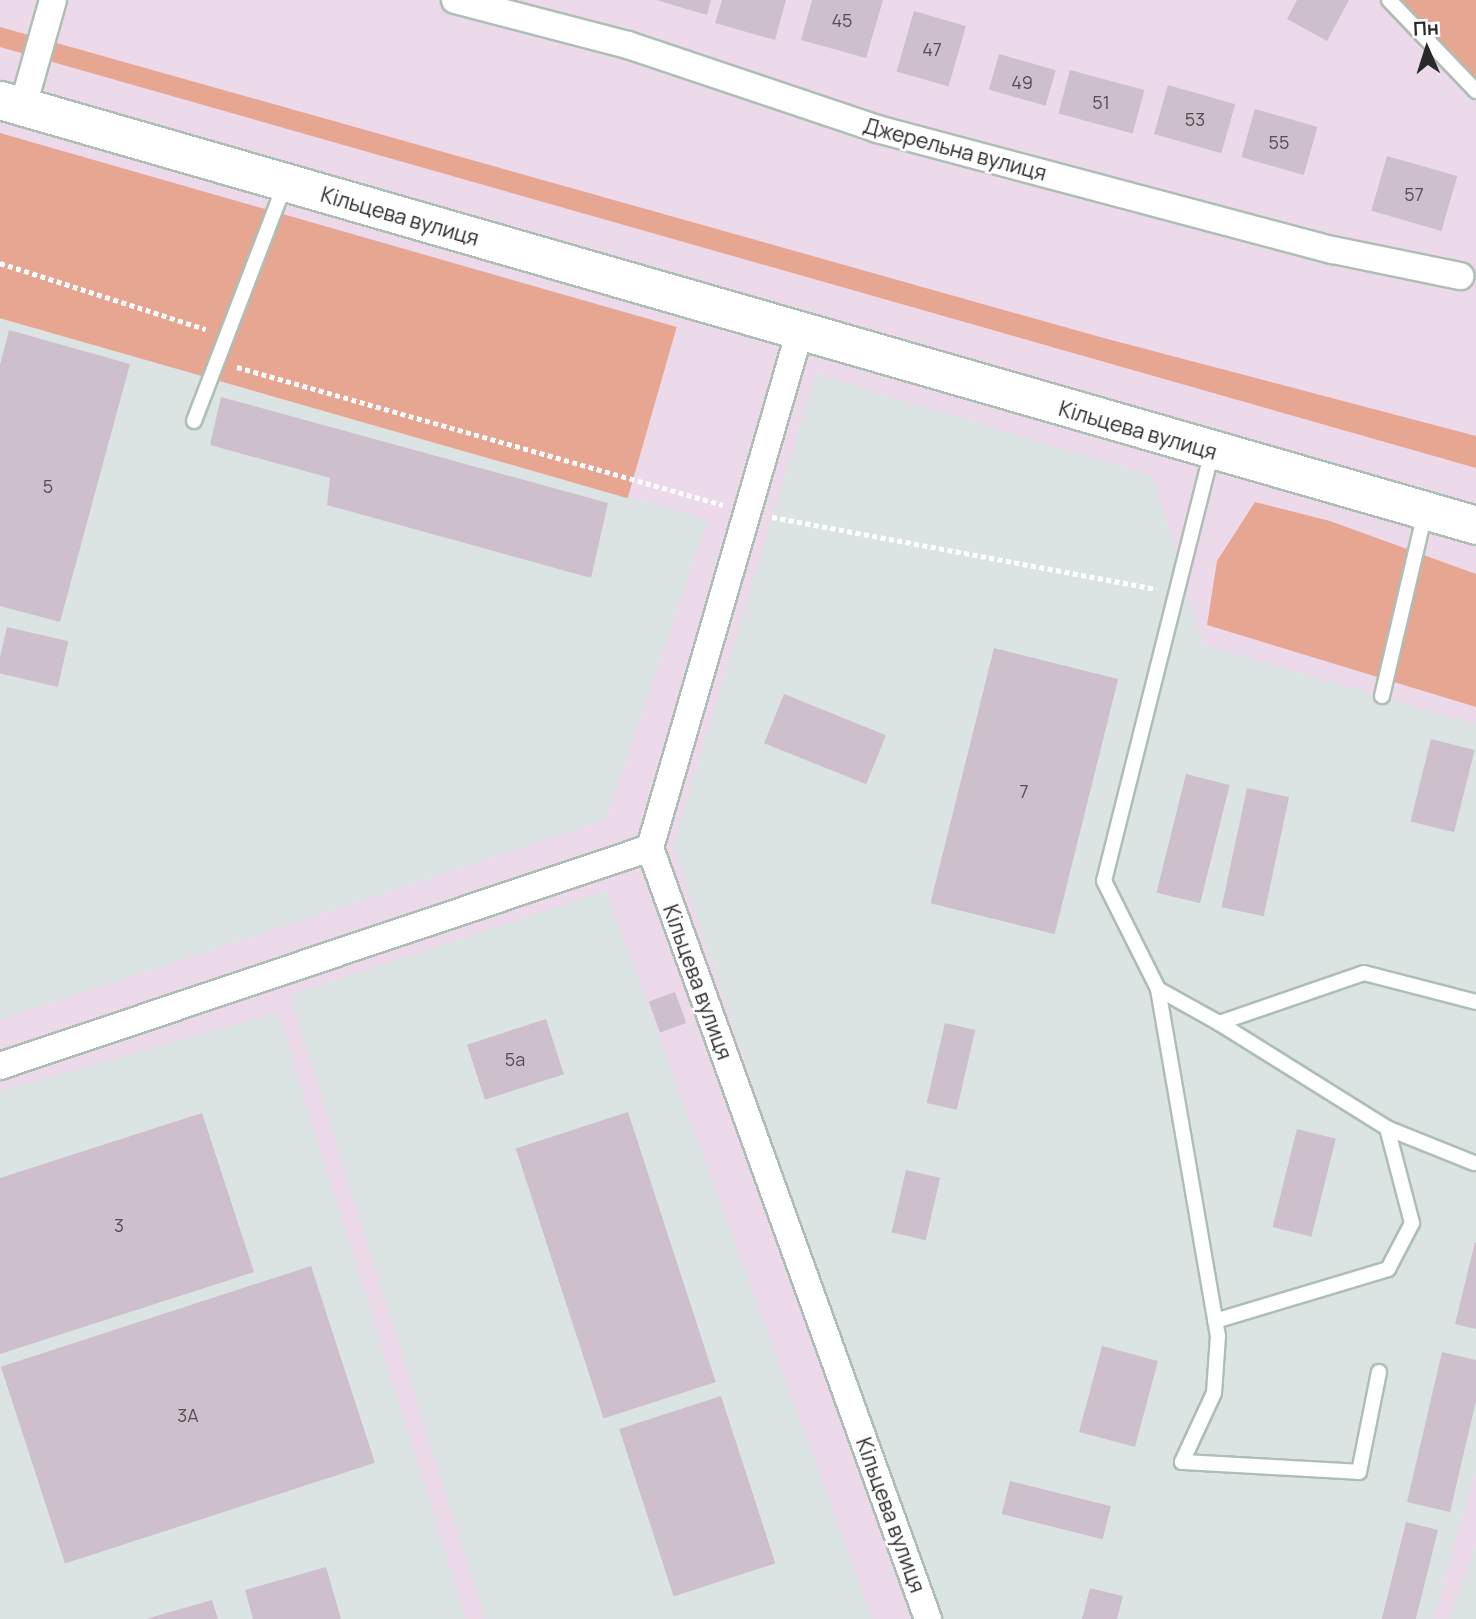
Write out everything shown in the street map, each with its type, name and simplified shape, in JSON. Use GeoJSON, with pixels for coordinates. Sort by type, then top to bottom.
{"type":"FeatureCollection","features":[{"type":"Feature","properties":{"kind":"main road","name":"Кільцева вулиця"},"geometry":{"type":"LineString","coordinates":[[12,103],[799,334],[1476,525]]}},
{"type":"Feature","properties":{"kind":"street"},"geometry":{"type":"LineString","coordinates":[[12,103],[53,0]]}},
{"type":"Feature","properties":{"kind":"street","name":"Джерельна вулиця"},"geometry":{"type":"LineString","coordinates":[[455,0],[628,45],[877,129],[1333,250],[1460,276]]}},
{"type":"Feature","properties":{"kind":"street"},"geometry":{"type":"LineString","coordinates":[[0,1066],[650,848],[799,334]]}},
{"type":"Feature","properties":{"kind":"street","name":"Кільцева вулиця"},"geometry":{"type":"LineString","coordinates":[[650,848],[929,1619]]}},
{"type":"Feature","properties":{"kind":"lane"},"geometry":{"type":"LineString","coordinates":[[1389,0],[1476,91]]}},
{"type":"Feature","properties":{"kind":"lane"},"geometry":{"type":"LineString","coordinates":[[194,421],[285,183]]}},
{"type":"Feature","properties":{"kind":"lane"},"geometry":{"type":"LineString","coordinates":[[1212,451],[1104,881],[1158,989],[1215,1321],[1214,1393],[1182,1462],[1359,1472],[1379,1372]]}},
{"type":"Feature","properties":{"kind":"lane"},"geometry":{"type":"LineString","coordinates":[[1382,696],[1426,511]]}},
{"type":"Feature","properties":{"kind":"lane"},"geometry":{"type":"LineString","coordinates":[[1219,1023],[1364,973],[1476,1002]]}},
{"type":"Feature","properties":{"kind":"lane"},"geometry":{"type":"LineString","coordinates":[[1158,989],[1219,1023],[1387,1128],[1474,1163]]}},
{"type":"Feature","properties":{"kind":"lane"},"geometry":{"type":"LineString","coordinates":[[1215,1321],[1388,1269],[1412,1223],[1387,1128]]}},
{"type":"Feature","properties":{"kind":"path"},"geometry":{"type":"LineString","coordinates":[[0,262],[225,335]]}},
{"type":"Feature","properties":{"kind":"path"},"geometry":{"type":"LineString","coordinates":[[216,361],[748,513],[1177,593]]}},
{"type":"Feature","properties":{"kind":"shaded area"},"geometry":{"type":"Polygon","coordinates":[[[1401,0],[1476,0],[1476,80],[1401,0]]]}},
{"type":"Feature","properties":{"kind":"shaded area"},"geometry":{"type":"Polygon","coordinates":[[[0,27],[1100,337],[1476,436],[1476,468],[0,47],[0,27]]]}},
{"type":"Feature","properties":{"kind":"shaded area"},"geometry":{"type":"Polygon","coordinates":[[[0,133],[677,327],[628,498],[0,318],[0,133]]]}},
{"type":"Feature","properties":{"kind":"shaded area"},"geometry":{"type":"Polygon","coordinates":[[[0,311],[708,520],[606,820],[0,1020],[0,311]]]}},
{"type":"Feature","properties":{"kind":"shaded area"},"geometry":{"type":"Polygon","coordinates":[[[816,374],[1153,476],[1203,645],[1476,724],[1476,1472],[1433,1619],[933,1619],[673,845],[816,374]]]}},
{"type":"Feature","properties":{"kind":"shaded area"},"geometry":{"type":"Polygon","coordinates":[[[1255,502],[1330,521],[1476,574],[1476,707],[1207,625],[1217,561],[1255,502]]]}},
{"type":"Feature","properties":{"kind":"shaded area"},"geometry":{"type":"Polygon","coordinates":[[[606,891],[873,1619],[485,1619],[290,995],[606,891]]]}},
{"type":"Feature","properties":{"kind":"shaded area"},"geometry":{"type":"Polygon","coordinates":[[[278,1013],[466,1619],[0,1619],[0,1091],[278,1013]]]}},
{"type":"Feature","properties":{"kind":"shaded area"},"geometry":{"type":"Polygon","coordinates":[[[1476,1545],[1476,1619],[1449,1619],[1476,1545]]]}},
{"type":"Feature","properties":{"kind":"building"},"geometry":{"type":"Polygon","coordinates":[[[656,0],[711,0],[707,15],[656,0]]]}},
{"type":"Feature","properties":{"kind":"building"},"geometry":{"type":"Polygon","coordinates":[[[722,0],[786,0],[775,40],[715,23],[722,0]]]}},
{"type":"Feature","properties":{"kind":"building"},"geometry":{"type":"Polygon","coordinates":[[[812,0],[883,0],[866,58],[801,40],[812,0]]]}},
{"type":"Feature","properties":{"kind":"building"},"geometry":{"type":"Polygon","coordinates":[[[1297,0],[1349,0],[1327,41],[1287,19],[1297,0]]]}},
{"type":"Feature","properties":{"kind":"building"},"geometry":{"type":"Polygon","coordinates":[[[914,11],[966,26],[949,86],[897,72],[914,11]]]}},
{"type":"Feature","properties":{"kind":"building"},"geometry":{"type":"Polygon","coordinates":[[[999,54],[1056,70],[1046,106],[989,90],[999,54]]]}},
{"type":"Feature","properties":{"kind":"building"},"geometry":{"type":"Polygon","coordinates":[[[1070,70],[1144,90],[1133,133],[1058,113],[1070,70]]]}},
{"type":"Feature","properties":{"kind":"building"},"geometry":{"type":"Polygon","coordinates":[[[1168,85],[1235,104],[1221,153],[1154,134],[1168,85]]]}},
{"type":"Feature","properties":{"kind":"building"},"geometry":{"type":"Polygon","coordinates":[[[1255,109],[1317,127],[1304,175],[1241,157],[1255,109]]]}},
{"type":"Feature","properties":{"kind":"building"},"geometry":{"type":"Polygon","coordinates":[[[1387,156],[1457,176],[1441,231],[1371,211],[1387,156]]]}},
{"type":"Feature","properties":{"kind":"building"},"geometry":{"type":"Polygon","coordinates":[[[9,330],[130,364],[60,622],[0,606],[0,365],[9,330]]]}},
{"type":"Feature","properties":{"kind":"building"},"geometry":{"type":"Polygon","coordinates":[[[221,397],[608,503],[591,578],[327,505],[330,478],[210,445],[221,397]]]}},
{"type":"Feature","properties":{"kind":"building"},"geometry":{"type":"Polygon","coordinates":[[[7,627],[68,641],[58,687],[0,674],[0,657],[7,627]]]}},
{"type":"Feature","properties":{"kind":"building"},"geometry":{"type":"Polygon","coordinates":[[[994,648],[1118,679],[1055,934],[930,903],[994,648]]]}},
{"type":"Feature","properties":{"kind":"building"},"geometry":{"type":"Polygon","coordinates":[[[784,694],[886,735],[866,784],[764,743],[784,694]]]}},
{"type":"Feature","properties":{"kind":"building"},"geometry":{"type":"Polygon","coordinates":[[[1431,739],[1475,750],[1454,832],[1410,821],[1431,739]]]}},
{"type":"Feature","properties":{"kind":"building"},"geometry":{"type":"Polygon","coordinates":[[[1186,774],[1230,785],[1200,903],[1156,892],[1186,774]]]}},
{"type":"Feature","properties":{"kind":"building"},"geometry":{"type":"Polygon","coordinates":[[[1247,788],[1289,797],[1264,916],[1222,907],[1247,788]]]}},
{"type":"Feature","properties":{"kind":"building"},"geometry":{"type":"Polygon","coordinates":[[[675,992],[686,1023],[660,1033],[649,1002],[675,992]]]}},
{"type":"Feature","properties":{"kind":"building"},"geometry":{"type":"Polygon","coordinates":[[[546,1019],[564,1074],[485,1100],[467,1045],[546,1019]]]}},
{"type":"Feature","properties":{"kind":"building"},"geometry":{"type":"Polygon","coordinates":[[[945,1023],[975,1030],[957,1110],[927,1103],[945,1023]]]}},
{"type":"Feature","properties":{"kind":"building"},"geometry":{"type":"Polygon","coordinates":[[[628,1112],[716,1382],[604,1419],[516,1148],[628,1112]]]}},
{"type":"Feature","properties":{"kind":"building"},"geometry":{"type":"Polygon","coordinates":[[[202,1113],[254,1272],[0,1354],[0,1178],[202,1113]]]}},
{"type":"Feature","properties":{"kind":"building"},"geometry":{"type":"Polygon","coordinates":[[[1297,1129],[1336,1139],[1311,1237],[1273,1227],[1297,1129]]]}},
{"type":"Feature","properties":{"kind":"building"},"geometry":{"type":"Polygon","coordinates":[[[906,1170],[940,1178],[926,1240],[892,1232],[906,1170]]]}},
{"type":"Feature","properties":{"kind":"building"},"geometry":{"type":"Polygon","coordinates":[[[1476,1243],[1476,1329],[1455,1324],[1476,1243]]]}},
{"type":"Feature","properties":{"kind":"building"},"geometry":{"type":"Polygon","coordinates":[[[311,1266],[375,1463],[65,1564],[1,1367],[311,1266]]]}},
{"type":"Feature","properties":{"kind":"building"},"geometry":{"type":"Polygon","coordinates":[[[1102,1346],[1158,1361],[1135,1447],[1079,1432],[1102,1346]]]}},
{"type":"Feature","properties":{"kind":"building"},"geometry":{"type":"Polygon","coordinates":[[[1442,1352],[1476,1360],[1476,1401],[1450,1512],[1407,1502],[1442,1352]]]}},
{"type":"Feature","properties":{"kind":"building"},"geometry":{"type":"Polygon","coordinates":[[[721,1396],[775,1563],[674,1596],[619,1429],[721,1396]]]}},
{"type":"Feature","properties":{"kind":"building"},"geometry":{"type":"Polygon","coordinates":[[[1010,1481],[1111,1506],[1103,1539],[1002,1514],[1010,1481]]]}},
{"type":"Feature","properties":{"kind":"building"},"geometry":{"type":"Polygon","coordinates":[[[1406,1522],[1438,1530],[1416,1619],[1382,1619],[1406,1522]]]}},
{"type":"Feature","properties":{"kind":"building"},"geometry":{"type":"Polygon","coordinates":[[[326,1567],[341,1619],[253,1619],[245,1590],[326,1567]]]}},
{"type":"Feature","properties":{"kind":"building"},"geometry":{"type":"Polygon","coordinates":[[[1090,1588],[1123,1596],[1117,1619],[1082,1619],[1090,1588]]]}},
{"type":"Feature","properties":{"kind":"building"},"geometry":{"type":"Polygon","coordinates":[[[212,1600],[218,1619],[149,1619],[149,1618],[212,1600]]]}}]}
